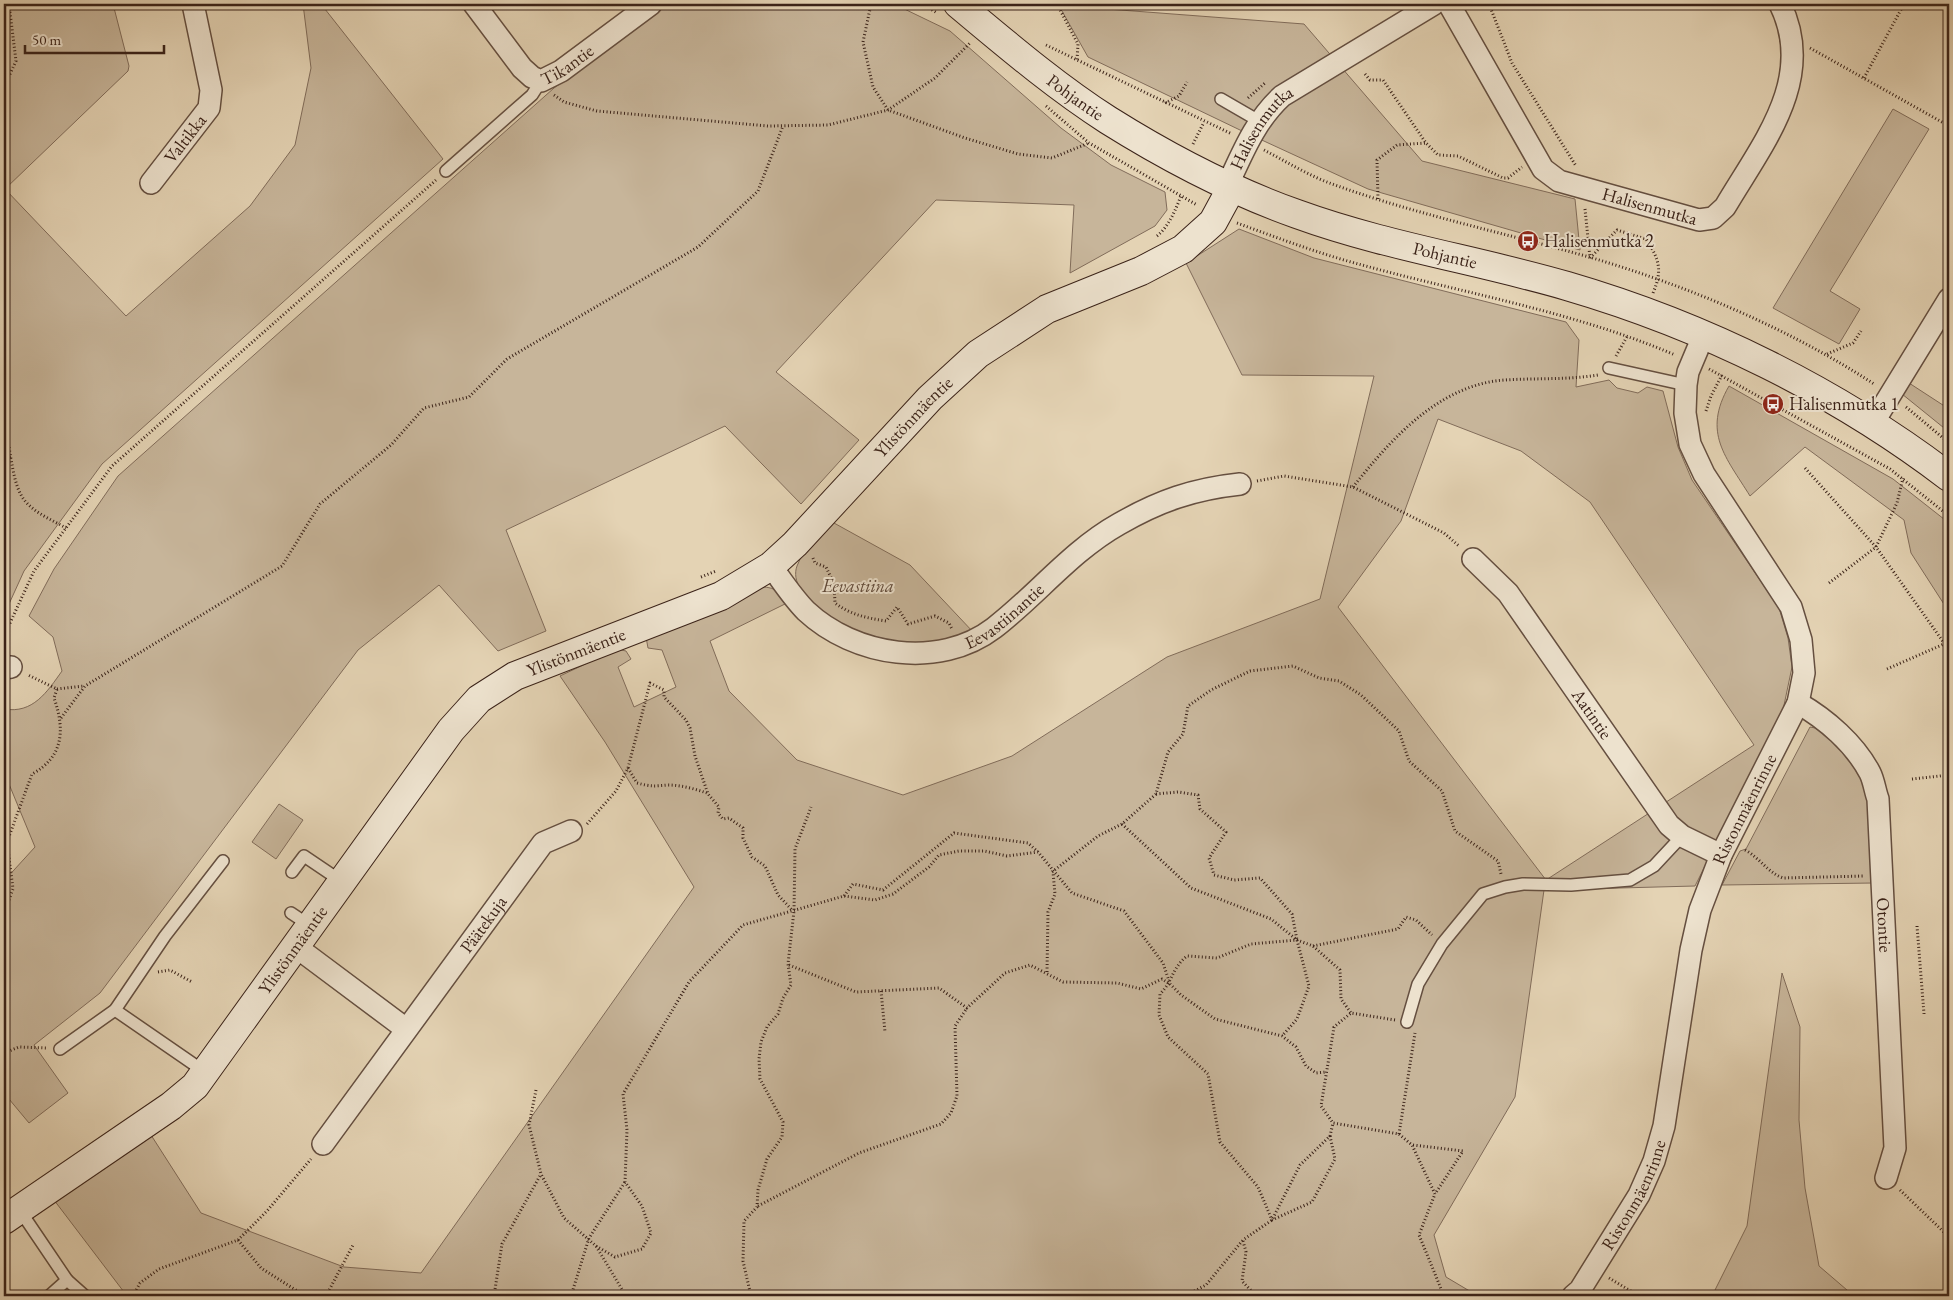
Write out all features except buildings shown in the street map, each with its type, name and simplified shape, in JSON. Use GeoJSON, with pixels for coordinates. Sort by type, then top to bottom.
{"type":"FeatureCollection","features":[{"type":"Feature","properties":{"kind":"street","name":"Valtikka"},"geometry":{"type":"LineString","coordinates":[[152,183],[210,108],[211,90],[193,4]]}},
{"type":"Feature","properties":{"kind":"street","name":"Tikantie"},"geometry":{"type":"LineString","coordinates":[[474,4],[522,68],[532,77],[541,80],[561,71],[651,4]]}},
{"type":"Feature","properties":{"kind":"street","name":"Pohjantie"},"geometry":{"type":"LineString","coordinates":[[958,4],[1017,53],[1108,120],[1183,163],[1230,186],[1298,215],[1567,286],[1646,312],[1704,334],[1790,376],[1873,423],[1949,478]]}},
{"type":"Feature","properties":{"kind":"street","name":"Halisenmutka"},"geometry":{"type":"LineString","coordinates":[[1230,186],[1259,121],[1265,112],[1282,96],[1434,4]]}},
{"type":"Feature","properties":{"kind":"street","name":"Halisenmutka"},"geometry":{"type":"LineString","coordinates":[[1449,4],[1536,156],[1550,176],[1699,220],[1713,218],[1725,207],[1779,116],[1791,81],[1793,38],[1780,4]]}},
{"type":"Feature","properties":{"kind":"street","name":"Ylistönmäentie"},"geometry":{"type":"LineString","coordinates":[[11,1214],[171,1106],[195,1086],[298,928],[341,881],[452,730],[479,699],[515,676],[721,596],[770,566],[796,544],[930,398],[978,354],[1047,309],[1141,271],[1183,249],[1213,222],[1230,186]]}},
{"type":"Feature","properties":{"kind":"street"},"geometry":{"type":"LineString","coordinates":[[1873,423],[1949,301]]}},
{"type":"Feature","properties":{"kind":"street","name":"Ristonmäenrinne"},"geometry":{"type":"LineString","coordinates":[[1573,1296],[1580,1290],[1639,1195],[1654,1162],[1664,1126],[1691,950],[1700,910],[1798,704],[1804,673],[1801,640],[1791,607],[1704,474],[1689,436],[1685,413],[1686,385],[1692,362],[1704,334]]}},
{"type":"Feature","properties":{"kind":"street","name":"Eevastiinantie"},"geometry":{"type":"LineString","coordinates":[[770,566],[806,610],[833,632],[866,646],[894,652],[922,654],[959,645],[992,630],[1072,557],[1118,524],[1168,500],[1205,488],[1240,484]]}},
{"type":"Feature","properties":{"kind":"street","name":"Aatintie"},"geometry":{"type":"LineString","coordinates":[[1473,559],[1508,593],[1669,825],[1682,836],[1730,848]]}},
{"type":"Feature","properties":{"kind":"street","name":"Otontie"},"geometry":{"type":"LineString","coordinates":[[1798,704],[1828,722],[1855,752],[1870,773],[1878,800],[1895,1148],[1886,1178]]}},
{"type":"Feature","properties":{"kind":"street","name":"Päätekuja"},"geometry":{"type":"LineString","coordinates":[[323,1144],[543,842],[571,831]]}},
{"type":"Feature","properties":{"kind":"street"},"geometry":{"type":"LineString","coordinates":[[298,928],[406,1029]]}},
{"type":"Feature","properties":{"kind":"lane"},"geometry":{"type":"LineString","coordinates":[[446,171],[532,95],[541,80]]}},
{"type":"Feature","properties":{"kind":"lane"},"geometry":{"type":"LineString","coordinates":[[1221,100],[1259,121]]}},
{"type":"Feature","properties":{"kind":"lane"},"geometry":{"type":"LineString","coordinates":[[1609,368],[1686,385]]}},
{"type":"Feature","properties":{"kind":"lane"},"geometry":{"type":"LineString","coordinates":[[1407,1022],[1418,984],[1442,944],[1483,894],[1523,884],[1571,885],[1630,880],[1654,866],[1682,836]]}},
{"type":"Feature","properties":{"kind":"lane"},"geometry":{"type":"LineString","coordinates":[[292,872],[304,856],[341,881]]}},
{"type":"Feature","properties":{"kind":"lane"},"geometry":{"type":"LineString","coordinates":[[60,1049],[115,1010],[137,975],[223,861]]}},
{"type":"Feature","properties":{"kind":"lane"},"geometry":{"type":"LineString","coordinates":[[115,1010],[205,1072]]}},
{"type":"Feature","properties":{"kind":"lane"},"geometry":{"type":"LineString","coordinates":[[11,1214],[67,1280],[85,1296]]}},
{"type":"Feature","properties":{"kind":"lane"},"geometry":{"type":"LineString","coordinates":[[49,1296],[67,1280]]}},
{"type":"Feature","properties":{"kind":"path"},"geometry":{"type":"LineString","coordinates":[[873,4],[870,9],[863,42],[874,87],[888,110],[965,138],[1018,154],[1052,158],[1090,143]]}},
{"type":"Feature","properties":{"kind":"path"},"geometry":{"type":"LineString","coordinates":[[1057,4],[1078,44],[1077,60]]}},
{"type":"Feature","properties":{"kind":"path"},"geometry":{"type":"LineString","coordinates":[[1490,4],[1512,63],[1578,168],[1590,258]]}},
{"type":"Feature","properties":{"kind":"path"},"geometry":{"type":"LineString","coordinates":[[1864,78],[1904,4]]}},
{"type":"Feature","properties":{"kind":"path"},"geometry":{"type":"LineString","coordinates":[[4,8],[9,5],[16,62],[4,86]]}},
{"type":"Feature","properties":{"kind":"path"},"geometry":{"type":"LineString","coordinates":[[1793,38],[1949,126]]}},
{"type":"Feature","properties":{"kind":"path"},"geometry":{"type":"LineString","coordinates":[[541,80],[564,102],[597,111],[783,126],[828,125],[888,110],[935,78],[970,43]]}},
{"type":"Feature","properties":{"kind":"path"},"geometry":{"type":"LineString","coordinates":[[1042,43],[1333,185],[1590,258],[1658,281],[1757,319],[1827,354],[1891,395],[1949,443]]}},
{"type":"Feature","properties":{"kind":"path"},"geometry":{"type":"LineString","coordinates":[[1365,74],[1370,80],[1383,80],[1426,144],[1438,155],[1458,156],[1504,178],[1508,178],[1536,156]]}},
{"type":"Feature","properties":{"kind":"path"},"geometry":{"type":"LineString","coordinates":[[1165,103],[1179,96],[1187,82]]}},
{"type":"Feature","properties":{"kind":"path"},"geometry":{"type":"LineString","coordinates":[[61,718],[85,686],[282,566],[320,504],[391,445],[424,408],[469,397],[507,359],[698,247],[758,191],[783,126]]}},
{"type":"Feature","properties":{"kind":"path"},"geometry":{"type":"LineString","coordinates":[[1378,199],[1377,160],[1397,145],[1426,144]]}},
{"type":"Feature","properties":{"kind":"path"},"geometry":{"type":"LineString","coordinates":[[4,636],[34,571],[112,466],[446,171]]}},
{"type":"Feature","properties":{"kind":"path"},"geometry":{"type":"LineString","coordinates":[[1217,215],[1317,252],[1564,316],[1628,335],[1722,375],[1890,469],[1949,516]]}},
{"type":"Feature","properties":{"kind":"path"},"geometry":{"type":"LineString","coordinates":[[1590,258],[1617,230],[1646,239],[1658,259],[1658,281]]}},
{"type":"Feature","properties":{"kind":"path"},"geometry":{"type":"LineString","coordinates":[[1827,354],[1853,343],[1861,331]]}},
{"type":"Feature","properties":{"kind":"path"},"geometry":{"type":"LineString","coordinates":[[1353,487],[1375,460],[1401,434],[1430,408],[1459,390],[1501,380],[1582,378],[1598,374],[1609,368],[1628,335]]}},
{"type":"Feature","properties":{"kind":"path"},"geometry":{"type":"LineString","coordinates":[[1704,418],[1711,396],[1722,375]]}},
{"type":"Feature","properties":{"kind":"path"},"geometry":{"type":"LineString","coordinates":[[4,427],[18,488],[26,503],[66,528]]}},
{"type":"Feature","properties":{"kind":"path"},"geometry":{"type":"LineString","coordinates":[[4,461],[12,457]]}},
{"type":"Feature","properties":{"kind":"path"},"geometry":{"type":"LineString","coordinates":[[1805,468],[1876,547],[1949,650]]}},
{"type":"Feature","properties":{"kind":"path"},"geometry":{"type":"LineString","coordinates":[[1240,484],[1284,476],[1353,487],[1444,533],[1473,559]]}},
{"type":"Feature","properties":{"kind":"path"},"geometry":{"type":"LineString","coordinates":[[1829,583],[1876,547],[1897,503],[1903,478]]}},
{"type":"Feature","properties":{"kind":"path"},"geometry":{"type":"LineString","coordinates":[[815,563],[826,567],[834,584],[835,603],[843,609],[859,616],[886,621],[897,607],[908,624],[935,616],[949,622],[959,645]]}},
{"type":"Feature","properties":{"kind":"path"},"geometry":{"type":"LineString","coordinates":[[1887,669],[1944,644]]}},
{"type":"Feature","properties":{"kind":"path"},"geometry":{"type":"LineString","coordinates":[[1052,872],[1098,836],[1122,824],[1156,794],[1168,752],[1183,734],[1188,706],[1211,690],[1250,671],[1293,666],[1318,678],[1339,682],[1361,695],[1399,731],[1409,761],[1442,791],[1455,831],[1498,861],[1505,887]]}},
{"type":"Feature","properties":{"kind":"path"},"geometry":{"type":"LineString","coordinates":[[7,667],[57,689],[85,686]]}},
{"type":"Feature","properties":{"kind":"path"},"geometry":{"type":"LineString","coordinates":[[571,831],[590,823],[616,791],[628,768],[650,683],[664,690],[664,696],[671,706],[686,720],[708,794]]}},
{"type":"Feature","properties":{"kind":"path"},"geometry":{"type":"LineString","coordinates":[[4,913],[13,889],[7,842],[32,774],[47,766],[58,748],[61,718],[54,698],[57,689]]}},
{"type":"Feature","properties":{"kind":"path"},"geometry":{"type":"LineString","coordinates":[[628,768],[637,783],[653,788],[669,785],[691,788],[708,794],[718,804],[718,813],[723,819],[729,818],[743,828],[743,838],[752,857],[765,866],[778,895],[794,911]]}},
{"type":"Feature","properties":{"kind":"path"},"geometry":{"type":"LineString","coordinates":[[1912,779],[1949,775]]}},
{"type":"Feature","properties":{"kind":"path"},"geometry":{"type":"LineString","coordinates":[[1156,794],[1178,792],[1198,795],[1200,808],[1226,832],[1209,858],[1214,875],[1234,880],[1260,878],[1292,914],[1310,986],[1297,1019],[1282,1036]]}},
{"type":"Feature","properties":{"kind":"path"},"geometry":{"type":"LineString","coordinates":[[757,1207],[758,1190],[766,1159],[782,1137],[783,1122],[760,1079],[761,1042],[767,1027],[778,1014],[783,998],[791,985],[788,964],[794,911],[795,849],[811,807]]}},
{"type":"Feature","properties":{"kind":"path"},"geometry":{"type":"LineString","coordinates":[[1122,824],[1191,888],[1271,919],[1297,940],[1313,946],[1340,970],[1341,1000],[1351,1013],[1407,1022],[1416,1034],[1399,1134]]}},
{"type":"Feature","properties":{"kind":"path"},"geometry":{"type":"LineString","coordinates":[[844,896],[853,884],[883,890],[954,833],[1028,843],[1038,852],[1052,872],[1072,893],[1124,910],[1163,963],[1170,984]]}},
{"type":"Feature","properties":{"kind":"path"},"geometry":{"type":"LineString","coordinates":[[1730,848],[1754,855],[1774,875],[1783,878],[1881,875]]}},
{"type":"Feature","properties":{"kind":"path"},"geometry":{"type":"LineString","coordinates":[[571,1296],[589,1238],[625,1182],[627,1130],[623,1094],[689,982],[743,925],[844,896],[875,900],[893,894],[929,867],[939,856],[959,851],[984,851],[1007,856],[1038,852]]}},
{"type":"Feature","properties":{"kind":"path"},"geometry":{"type":"LineString","coordinates":[[1047,972],[1048,912],[1055,894],[1052,872]]}},
{"type":"Feature","properties":{"kind":"path"},"geometry":{"type":"LineString","coordinates":[[1313,946],[1398,929],[1406,917],[1416,920],[1442,944]]}},
{"type":"Feature","properties":{"kind":"path"},"geometry":{"type":"LineString","coordinates":[[1916,926],[1924,1014]]}},
{"type":"Feature","properties":{"kind":"path"},"geometry":{"type":"LineString","coordinates":[[1272,1220],[1258,1187],[1220,1142],[1208,1074],[1168,1037],[1159,1015],[1160,994],[1170,984],[1177,964],[1187,956],[1217,958],[1250,944],[1297,940]]}},
{"type":"Feature","properties":{"kind":"path"},"geometry":{"type":"LineString","coordinates":[[788,964],[856,992],[939,988],[967,1008]]}},
{"type":"Feature","properties":{"kind":"path"},"geometry":{"type":"LineString","coordinates":[[751,1296],[743,1261],[744,1221],[757,1207],[860,1153],[941,1124],[951,1112],[957,1096],[954,1026],[967,1008],[1004,973],[1030,965],[1047,972],[1063,982],[1117,983],[1141,989],[1162,979],[1215,1020],[1282,1036],[1296,1047],[1306,1066],[1316,1072],[1326,1072]]}},
{"type":"Feature","properties":{"kind":"path"},"geometry":{"type":"LineString","coordinates":[[137,975],[170,970],[192,982]]}},
{"type":"Feature","properties":{"kind":"path"},"geometry":{"type":"LineString","coordinates":[[881,991],[884,1032]]}},
{"type":"Feature","properties":{"kind":"path"},"geometry":{"type":"LineString","coordinates":[[1351,1013],[1334,1027],[1321,1106],[1333,1123],[1399,1134],[1412,1145],[1435,1194]]}},
{"type":"Feature","properties":{"kind":"path"},"geometry":{"type":"LineString","coordinates":[[4,1053],[19,1047],[60,1049]]}},
{"type":"Feature","properties":{"kind":"path"},"geometry":{"type":"LineString","coordinates":[[536,1090],[529,1124],[541,1174],[564,1218],[596,1246],[626,1296]]}},
{"type":"Feature","properties":{"kind":"path"},"geometry":{"type":"LineString","coordinates":[[1185,1296],[1206,1285],[1243,1240],[1272,1220],[1312,1202],[1336,1159],[1330,1136],[1333,1123]]}},
{"type":"Feature","properties":{"kind":"path"},"geometry":{"type":"LineString","coordinates":[[1272,1220],[1300,1164],[1330,1136]]}},
{"type":"Feature","properties":{"kind":"path"},"geometry":{"type":"LineString","coordinates":[[133,1296],[140,1283],[158,1269],[238,1240],[267,1211],[323,1144]]}},
{"type":"Feature","properties":{"kind":"path"},"geometry":{"type":"LineString","coordinates":[[1412,1145],[1463,1151],[1435,1194],[1419,1235],[1444,1296]]}},
{"type":"Feature","properties":{"kind":"path"},"geometry":{"type":"LineString","coordinates":[[494,1296],[502,1244],[541,1174]]}},
{"type":"Feature","properties":{"kind":"path"},"geometry":{"type":"LineString","coordinates":[[1886,1178],[1949,1237]]}},
{"type":"Feature","properties":{"kind":"path"},"geometry":{"type":"LineString","coordinates":[[596,1246],[615,1256],[642,1249],[651,1233],[642,1206],[625,1182]]}},
{"type":"Feature","properties":{"kind":"path"},"geometry":{"type":"LineString","coordinates":[[238,1240],[261,1268],[305,1296]]}},
{"type":"Feature","properties":{"kind":"path"},"geometry":{"type":"LineString","coordinates":[[1243,1240],[1246,1252],[1242,1281],[1256,1296]]}},
{"type":"Feature","properties":{"kind":"path"},"geometry":{"type":"LineString","coordinates":[[326,1296],[353,1244]]}},
{"type":"Feature","properties":{"kind":"path"},"geometry":{"type":"LineString","coordinates":[[1594,1268],[1639,1296]]}},
{"type":"Feature","properties":{"kind":"green space"},"geometry":{"type":"Polygon","coordinates":[[[4,4],[113,4],[129,66],[128,71],[5,189],[126,316],[250,206],[295,145],[311,68],[303,4],[321,4],[443,159],[102,464],[24,571],[4,615],[4,4]]]}},
{"type":"Feature","properties":{"kind":"green space"},"geometry":{"type":"Polygon","coordinates":[[[668,4],[894,4],[950,31],[1061,128],[1111,165],[1165,192],[1167,210],[1155,226],[1070,273],[1074,205],[936,200],[776,372],[859,440],[801,504],[725,426],[506,530],[546,631],[498,651],[439,585],[358,650],[100,993],[34,1045],[68,1093],[29,1123],[4,1093],[4,881],[35,847],[4,772],[4,709],[14,710],[31,705],[45,694],[62,671],[53,637],[29,616],[54,569],[118,476],[554,88],[668,4]]]}},
{"type":"Feature","properties":{"kind":"green space"},"geometry":{"type":"Polygon","coordinates":[[[1058,4],[1093,4],[1094,8],[1304,24],[1422,161],[1575,199],[1580,250],[1368,189],[1240,130],[1088,57],[1058,4]]]}},
{"type":"Feature","properties":{"kind":"green space"},"geometry":{"type":"Polygon","coordinates":[[[1893,109],[1929,129],[1830,291],[1860,309],[1839,344],[1773,308],[1893,109]]]}},
{"type":"Feature","properties":{"kind":"green space"},"geometry":{"type":"Polygon","coordinates":[[[1239,229],[1314,258],[1566,322],[1579,340],[1576,387],[1609,380],[1617,388],[1638,393],[1647,387],[1663,391],[1678,447],[1692,480],[1779,608],[1788,638],[1792,667],[1783,710],[1695,886],[1544,890],[1515,1097],[1434,1235],[1446,1277],[1478,1296],[127,1296],[54,1200],[151,1135],[201,1213],[344,1267],[421,1273],[694,887],[605,742],[560,676],[617,649],[626,651],[631,659],[618,667],[634,707],[676,687],[662,650],[648,648],[646,637],[753,588],[764,587],[773,589],[789,602],[710,641],[729,691],[797,760],[903,795],[1012,756],[1167,657],[1320,599],[1374,376],[1242,375],[1186,263],[1239,229]],[[1438,419],[1401,521],[1338,607],[1546,880],[1754,745],[1590,502],[1521,451],[1438,419]]]}},
{"type":"Feature","properties":{"kind":"green space"},"geometry":{"type":"Polygon","coordinates":[[[1909,383],[1949,409],[1949,432],[1902,394],[1909,383]]]}},
{"type":"Feature","properties":{"kind":"green space"},"geometry":{"type":"Polygon","coordinates":[[[1729,386],[1893,479],[1949,523],[1949,612],[1911,553],[1904,520],[1805,447],[1750,496],[1726,456],[1720,444],[1717,431],[1721,403],[1729,386]]]}},
{"type":"Feature","properties":{"kind":"green space","name":"Eevastiina"},"geometry":{"type":"Polygon","coordinates":[[[834,523],[910,565],[974,633],[925,646],[887,643],[859,636],[820,611],[800,589],[796,577],[797,566],[808,548],[834,523]]]}},
{"type":"Feature","properties":{"kind":"green space"},"geometry":{"type":"Polygon","coordinates":[[[1810,727],[1830,737],[1862,777],[1869,800],[1874,883],[1722,885],[1740,851],[1746,849],[1810,727]]]}},
{"type":"Feature","properties":{"kind":"green space"},"geometry":{"type":"Polygon","coordinates":[[[279,804],[303,820],[276,859],[252,842],[279,804]]]}},
{"type":"Feature","properties":{"kind":"green space"},"geometry":{"type":"Polygon","coordinates":[[[1782,973],[1800,1027],[1799,1120],[1805,1188],[1819,1266],[1854,1296],[1712,1296],[1747,1226],[1782,973]]]}},
{"type":"Feature","properties":{"kind":"place","name":"Halisenmutka 2"},"geometry":{"type":"Point","coordinates":[1528,241]}},
{"type":"Feature","properties":{"kind":"place","name":"Halisenmutka 1"},"geometry":{"type":"Point","coordinates":[1773,404]}}]}
